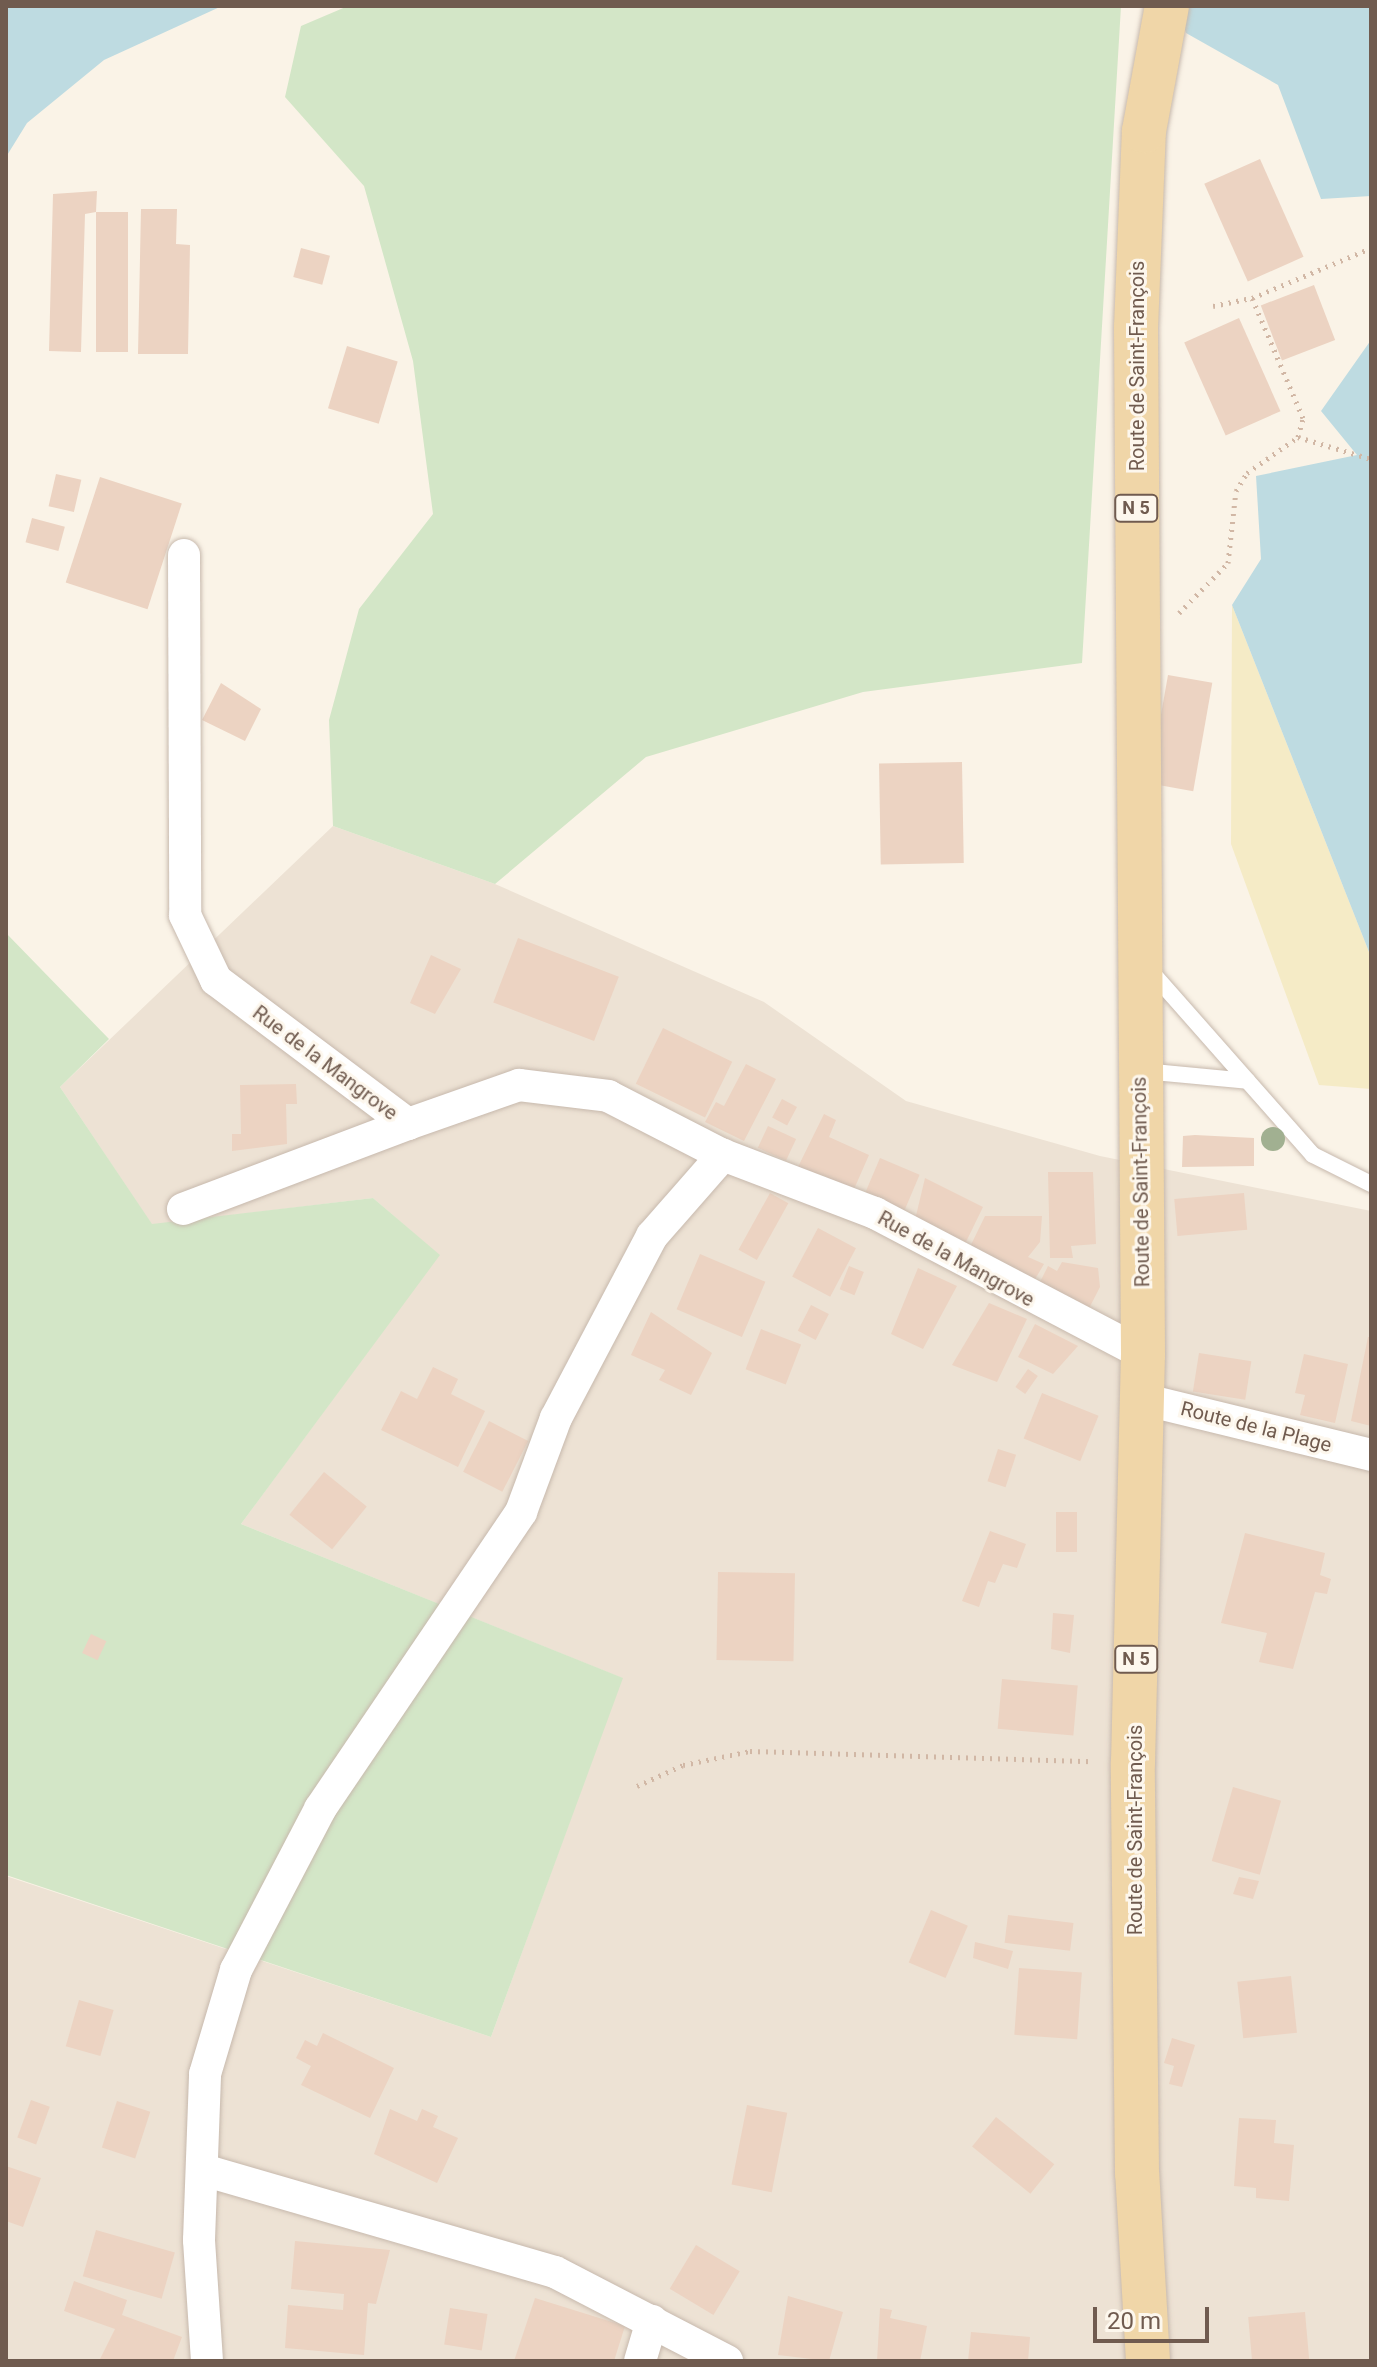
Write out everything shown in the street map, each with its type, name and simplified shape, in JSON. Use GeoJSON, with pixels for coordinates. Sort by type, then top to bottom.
{"type":"FeatureCollection","features":[{"type":"Feature","properties":{"kind":"main road","name":"Route de Saint-François"},"geometry":{"type":"LineString","coordinates":[[1148,2361],[1137,2173],[1133,1763],[1143,1354],[1136,637],[1138,201],[1154,59],[1167,6]]}},
{"type":"Feature","properties":{"kind":"street","name":"Rue de la Mangrove"},"geometry":{"type":"LineString","coordinates":[[184,555],[185,915],[216,980],[408,1124],[519,1085],[608,1096],[723,1155],[875,1213],[1143,1354]]}},
{"type":"Feature","properties":{"kind":"street"},"geometry":{"type":"LineString","coordinates":[[183,1209],[408,1124]]}},
{"type":"Feature","properties":{"kind":"street"},"geometry":{"type":"LineString","coordinates":[[207,2361],[199,2240],[207,2171],[205,2074],[236,1970],[320,1809],[521,1512],[556,1418],[652,1236],[723,1155]]}},
{"type":"Feature","properties":{"kind":"street","name":"Route de la Plage"},"geometry":{"type":"LineString","coordinates":[[1142,1399],[1371,1455]]}},
{"type":"Feature","properties":{"kind":"street"},"geometry":{"type":"LineString","coordinates":[[207,2171],[555,2272],[727,2361]]}},
{"type":"Feature","properties":{"kind":"street"},"geometry":{"type":"LineString","coordinates":[[640,2361],[652,2321]]}},
{"type":"Feature","properties":{"kind":"lane"},"geometry":{"type":"LineString","coordinates":[[1139,958],[1313,1155],[1371,1184]]}},
{"type":"Feature","properties":{"kind":"lane"},"geometry":{"type":"LineString","coordinates":[[1140,1071],[1248,1081]]}},
{"type":"Feature","properties":{"kind":"path"},"geometry":{"type":"LineString","coordinates":[[1213,306],[1252,298],[1371,248]]}},
{"type":"Feature","properties":{"kind":"path"},"geometry":{"type":"LineString","coordinates":[[1252,298],[1299,402],[1298,437]]}},
{"type":"Feature","properties":{"kind":"path"},"geometry":{"type":"LineString","coordinates":[[1136,637],[1214,584],[1228,563],[1236,491],[1247,473],[1298,437]]}},
{"type":"Feature","properties":{"kind":"path"},"geometry":{"type":"LineString","coordinates":[[1298,437],[1371,459]]}},
{"type":"Feature","properties":{"kind":"path"},"geometry":{"type":"LineString","coordinates":[[637,1786],[695,1762],[815,1747],[1133,1763]]}},
{"type":"Feature","properties":{"kind":"shaded area"},"geometry":{"type":"Polygon","coordinates":[[[333,826],[495,884],[764,1002],[906,1101],[1100,1156],[1371,1211],[1371,2361],[6,2361],[6,1876],[491,2037],[622,1678],[241,1524],[439,1255],[373,1198],[152,1225],[60,1087],[333,826]]]}},
{"type":"Feature","properties":{"kind":"green space"},"geometry":{"type":"Polygon","coordinates":[[[348,6],[1121,6],[1082,663],[863,692],[646,757],[495,884],[333,826],[329,720],[359,609],[433,514],[413,361],[364,186],[285,97],[301,26],[348,6]]]}},
{"type":"Feature","properties":{"kind":"green space"},"geometry":{"type":"Polygon","coordinates":[[[6,933],[109,1039],[60,1087],[152,1224],[373,1198],[440,1255],[241,1524],[623,1678],[491,2037],[6,1875],[6,933]]]}},
{"type":"Feature","properties":{"kind":"sand"},"geometry":{"type":"Polygon","coordinates":[[[1232,605],[1371,957],[1371,1089],[1319,1085],[1231,844],[1232,605]]]}},
{"type":"Feature","properties":{"kind":"water"},"geometry":{"type":"Polygon","coordinates":[[[6,6],[222,6],[104,60],[27,123],[6,157],[6,6]]]}},
{"type":"Feature","properties":{"kind":"water"},"geometry":{"type":"Polygon","coordinates":[[[1178,6],[1371,6],[1371,196],[1321,199],[1278,85],[1186,33],[1178,6]]]}},
{"type":"Feature","properties":{"kind":"water"},"geometry":{"type":"Polygon","coordinates":[[[1371,340],[1371,957],[1232,605],[1261,559],[1256,476],[1357,455],[1321,411],[1371,340]]]}},
{"type":"Feature","properties":{"kind":"building"},"geometry":{"type":"Polygon","coordinates":[[[1260,159],[1304,257],[1248,282],[1204,184],[1260,159]]]}},
{"type":"Feature","properties":{"kind":"building"},"geometry":{"type":"Polygon","coordinates":[[[97,191],[96,212],[85,214],[81,352],[49,351],[53,194],[97,191]]]}},
{"type":"Feature","properties":{"kind":"building"},"geometry":{"type":"Polygon","coordinates":[[[141,209],[177,209],[176,244],[190,245],[188,354],[138,354],[141,209]]]}},
{"type":"Feature","properties":{"kind":"building"},"geometry":{"type":"Polygon","coordinates":[[[96,212],[128,212],[128,352],[96,352],[96,212]]]}},
{"type":"Feature","properties":{"kind":"building"},"geometry":{"type":"Polygon","coordinates":[[[301,248],[330,256],[322,285],[293,277],[301,248]]]}},
{"type":"Feature","properties":{"kind":"building"},"geometry":{"type":"Polygon","coordinates":[[[1314,285],[1335,340],[1282,361],[1261,305],[1314,285]]]}},
{"type":"Feature","properties":{"kind":"building"},"geometry":{"type":"Polygon","coordinates":[[[1239,318],[1280,411],[1226,436],[1184,342],[1239,318]]]}},
{"type":"Feature","properties":{"kind":"building"},"geometry":{"type":"Polygon","coordinates":[[[347,346],[398,361],[379,424],[328,408],[347,346]]]}},
{"type":"Feature","properties":{"kind":"building"},"geometry":{"type":"Polygon","coordinates":[[[56,474],[81,480],[74,512],[49,506],[56,474]]]}},
{"type":"Feature","properties":{"kind":"building"},"geometry":{"type":"Polygon","coordinates":[[[100,477],[182,504],[147,609],[66,583],[100,477]]]}},
{"type":"Feature","properties":{"kind":"building"},"geometry":{"type":"Polygon","coordinates":[[[32,518],[65,527],[58,551],[26,542],[32,518]]]}},
{"type":"Feature","properties":{"kind":"building"},"geometry":{"type":"Polygon","coordinates":[[[1168,675],[1212,683],[1193,791],[1149,783],[1168,675]]]}},
{"type":"Feature","properties":{"kind":"building"},"geometry":{"type":"Polygon","coordinates":[[[221,683],[261,709],[245,741],[202,720],[221,683]]]}},
{"type":"Feature","properties":{"kind":"building"},"geometry":{"type":"Polygon","coordinates":[[[962,762],[964,863],[881,864],[879,763],[962,762]]]}},
{"type":"Feature","properties":{"kind":"building"},"geometry":{"type":"Polygon","coordinates":[[[518,938],[619,977],[594,1041],[493,1002],[518,938]]]}},
{"type":"Feature","properties":{"kind":"building"},"geometry":{"type":"Polygon","coordinates":[[[431,955],[461,969],[435,1014],[410,1003],[431,955]]]}},
{"type":"Feature","properties":{"kind":"building"},"geometry":{"type":"Polygon","coordinates":[[[663,1028],[732,1062],[705,1117],[636,1084],[663,1028]]]}},
{"type":"Feature","properties":{"kind":"building"},"geometry":{"type":"Polygon","coordinates":[[[746,1064],[776,1079],[744,1141],[705,1122],[716,1102],[724,1106],[746,1064]]]}},
{"type":"Feature","properties":{"kind":"building"},"geometry":{"type":"Polygon","coordinates":[[[296,1084],[297,1104],[286,1104],[287,1144],[232,1151],[232,1134],[241,1134],[240,1085],[296,1084]]]}},
{"type":"Feature","properties":{"kind":"building"},"geometry":{"type":"Polygon","coordinates":[[[782,1099],[797,1107],[787,1126],[772,1118],[782,1099]]]}},
{"type":"Feature","properties":{"kind":"building"},"geometry":{"type":"Polygon","coordinates":[[[824,1114],[836,1120],[829,1137],[869,1155],[851,1196],[796,1171],[824,1114]]]}},
{"type":"Feature","properties":{"kind":"building"},"geometry":{"type":"Polygon","coordinates":[[[768,1126],[796,1139],[786,1161],[758,1148],[768,1126]]]}},
{"type":"Feature","properties":{"kind":"building"},"geometry":{"type":"Polygon","coordinates":[[[1183,1136],[1254,1138],[1254,1166],[1182,1167],[1183,1136]]]}},
{"type":"Feature","properties":{"kind":"building"},"geometry":{"type":"Polygon","coordinates":[[[880,1158],[920,1175],[903,1214],[863,1198],[880,1158]]]}},
{"type":"Feature","properties":{"kind":"building"},"geometry":{"type":"Polygon","coordinates":[[[1048,1172],[1093,1172],[1096,1244],[1071,1246],[1073,1258],[1050,1258],[1048,1172]]]}},
{"type":"Feature","properties":{"kind":"building"},"geometry":{"type":"Polygon","coordinates":[[[925,1178],[983,1207],[965,1244],[915,1220],[925,1178]]]}},
{"type":"Feature","properties":{"kind":"building"},"geometry":{"type":"Polygon","coordinates":[[[770,1193],[788,1203],[757,1260],[738,1250],[770,1193]]]}},
{"type":"Feature","properties":{"kind":"building"},"geometry":{"type":"Polygon","coordinates":[[[1244,1193],[1247,1230],[1177,1236],[1174,1199],[1244,1193]]]}},
{"type":"Feature","properties":{"kind":"building"},"geometry":{"type":"Polygon","coordinates":[[[985,1216],[1042,1216],[1040,1242],[1028,1257],[1044,1264],[1031,1286],[967,1253],[985,1216]]]}},
{"type":"Feature","properties":{"kind":"building"},"geometry":{"type":"Polygon","coordinates":[[[818,1228],[856,1248],[830,1297],[792,1277],[818,1228]]]}},
{"type":"Feature","properties":{"kind":"building"},"geometry":{"type":"Polygon","coordinates":[[[700,1254],[765,1282],[742,1337],[677,1309],[700,1254]]]}},
{"type":"Feature","properties":{"kind":"building"},"geometry":{"type":"Polygon","coordinates":[[[1062,1262],[1098,1268],[1100,1287],[1082,1322],[1034,1294],[1048,1266],[1057,1271],[1062,1262]]]}},
{"type":"Feature","properties":{"kind":"building"},"geometry":{"type":"Polygon","coordinates":[[[849,1266],[864,1272],[854,1295],[840,1289],[849,1266]]]}},
{"type":"Feature","properties":{"kind":"building"},"geometry":{"type":"Polygon","coordinates":[[[918,1268],[957,1286],[923,1349],[891,1334],[918,1268]]]}},
{"type":"Feature","properties":{"kind":"building"},"geometry":{"type":"Polygon","coordinates":[[[989,1303],[1027,1319],[997,1382],[952,1365],[989,1303]]]}},
{"type":"Feature","properties":{"kind":"building"},"geometry":{"type":"Polygon","coordinates":[[[811,1305],[829,1314],[816,1340],[798,1331],[811,1305]]]}},
{"type":"Feature","properties":{"kind":"building"},"geometry":{"type":"Polygon","coordinates":[[[651,1312],[712,1353],[691,1395],[659,1380],[665,1370],[631,1355],[651,1312]]]}},
{"type":"Feature","properties":{"kind":"building"},"geometry":{"type":"Polygon","coordinates":[[[1035,1324],[1078,1346],[1053,1374],[1018,1357],[1035,1324]]]}},
{"type":"Feature","properties":{"kind":"building"},"geometry":{"type":"Polygon","coordinates":[[[761,1329],[801,1344],[786,1385],[746,1369],[761,1329]]]}},
{"type":"Feature","properties":{"kind":"building"},"geometry":{"type":"Polygon","coordinates":[[[1368,1337],[1371,1337],[1371,1426],[1351,1421],[1368,1337]]]}},
{"type":"Feature","properties":{"kind":"building"},"geometry":{"type":"Polygon","coordinates":[[[1199,1353],[1251,1361],[1245,1400],[1193,1392],[1199,1353]]]}},
{"type":"Feature","properties":{"kind":"building"},"geometry":{"type":"Polygon","coordinates":[[[1304,1354],[1348,1364],[1335,1423],[1300,1415],[1305,1395],[1295,1393],[1304,1354]]]}},
{"type":"Feature","properties":{"kind":"building"},"geometry":{"type":"Polygon","coordinates":[[[433,1367],[458,1379],[451,1394],[485,1411],[458,1467],[381,1430],[401,1391],[417,1399],[433,1367]]]}},
{"type":"Feature","properties":{"kind":"building"},"geometry":{"type":"Polygon","coordinates":[[[1028,1369],[1038,1376],[1025,1394],[1015,1387],[1028,1369]]]}},
{"type":"Feature","properties":{"kind":"building"},"geometry":{"type":"Polygon","coordinates":[[[1042,1393],[1099,1416],[1080,1461],[1024,1438],[1042,1393]]]}},
{"type":"Feature","properties":{"kind":"building"},"geometry":{"type":"Polygon","coordinates":[[[489,1421],[528,1441],[502,1492],[463,1472],[489,1421]]]}},
{"type":"Feature","properties":{"kind":"building"},"geometry":{"type":"Polygon","coordinates":[[[998,1449],[1016,1455],[1006,1487],[987,1481],[998,1449]]]}},
{"type":"Feature","properties":{"kind":"building"},"geometry":{"type":"Polygon","coordinates":[[[324,1472],[367,1507],[332,1549],[289,1515],[324,1472]]]}},
{"type":"Feature","properties":{"kind":"building"},"geometry":{"type":"Polygon","coordinates":[[[1056,1512],[1077,1512],[1077,1552],[1056,1552],[1056,1512]]]}},
{"type":"Feature","properties":{"kind":"building"},"geometry":{"type":"Polygon","coordinates":[[[990,1531],[1026,1544],[1017,1568],[1003,1564],[995,1583],[988,1581],[979,1607],[962,1601],[990,1531]]]}},
{"type":"Feature","properties":{"kind":"building"},"geometry":{"type":"Polygon","coordinates":[[[1245,1533],[1325,1553],[1320,1575],[1331,1579],[1327,1594],[1315,1592],[1293,1669],[1259,1662],[1267,1633],[1221,1623],[1245,1533]]]}},
{"type":"Feature","properties":{"kind":"building"},"geometry":{"type":"Polygon","coordinates":[[[718,1572],[795,1573],[793,1661],[716,1660],[718,1572]]]}},
{"type":"Feature","properties":{"kind":"building"},"geometry":{"type":"Polygon","coordinates":[[[1053,1613],[1074,1615],[1070,1653],[1051,1649],[1053,1613]]]}},
{"type":"Feature","properties":{"kind":"building"},"geometry":{"type":"Polygon","coordinates":[[[91,1634],[106,1641],[98,1660],[82,1653],[91,1634]]]}},
{"type":"Feature","properties":{"kind":"building"},"geometry":{"type":"Polygon","coordinates":[[[1002,1679],[1078,1686],[1073,1735],[998,1729],[1002,1679]]]}},
{"type":"Feature","properties":{"kind":"building"},"geometry":{"type":"Polygon","coordinates":[[[1233,1787],[1281,1801],[1260,1875],[1212,1861],[1233,1787]]]}},
{"type":"Feature","properties":{"kind":"building"},"geometry":{"type":"Polygon","coordinates":[[[1239,1877],[1259,1881],[1253,1899],[1233,1894],[1239,1877]]]}},
{"type":"Feature","properties":{"kind":"building"},"geometry":{"type":"Polygon","coordinates":[[[931,1910],[968,1926],[946,1978],[909,1962],[931,1910]]]}},
{"type":"Feature","properties":{"kind":"building"},"geometry":{"type":"Polygon","coordinates":[[[1008,1915],[1074,1923],[1070,1951],[1005,1943],[1008,1915]]]}},
{"type":"Feature","properties":{"kind":"building"},"geometry":{"type":"Polygon","coordinates":[[[975,1942],[1013,1951],[1008,1969],[973,1958],[975,1942]]]}},
{"type":"Feature","properties":{"kind":"building"},"geometry":{"type":"Polygon","coordinates":[[[1019,1968],[1082,1972],[1077,2039],[1014,2035],[1019,1968]]]}},
{"type":"Feature","properties":{"kind":"building"},"geometry":{"type":"Polygon","coordinates":[[[1291,1976],[1297,2033],[1243,2038],[1237,1982],[1291,1976]]]}},
{"type":"Feature","properties":{"kind":"building"},"geometry":{"type":"Polygon","coordinates":[[[79,2000],[114,2010],[100,2056],[66,2046],[79,2000]]]}},
{"type":"Feature","properties":{"kind":"building"},"geometry":{"type":"Polygon","coordinates":[[[323,2033],[394,2068],[370,2118],[301,2085],[311,2066],[296,2058],[305,2040],[317,2046],[323,2033]]]}},
{"type":"Feature","properties":{"kind":"building"},"geometry":{"type":"Polygon","coordinates":[[[1172,2038],[1195,2045],[1182,2087],[1169,2084],[1174,2066],[1164,2063],[1172,2038]]]}},
{"type":"Feature","properties":{"kind":"building"},"geometry":{"type":"Polygon","coordinates":[[[31,2100],[50,2107],[36,2144],[17,2138],[31,2100]]]}},
{"type":"Feature","properties":{"kind":"building"},"geometry":{"type":"Polygon","coordinates":[[[117,2101],[150,2112],[135,2158],[102,2148],[117,2101]]]}},
{"type":"Feature","properties":{"kind":"building"},"geometry":{"type":"Polygon","coordinates":[[[747,2105],[787,2113],[772,2192],[732,2185],[747,2105]]]}},
{"type":"Feature","properties":{"kind":"building"},"geometry":{"type":"Polygon","coordinates":[[[390,2109],[417,2121],[422,2109],[438,2116],[433,2127],[458,2138],[437,2183],[374,2154],[390,2109]]]}},
{"type":"Feature","properties":{"kind":"building"},"geometry":{"type":"Polygon","coordinates":[[[996,2117],[1054,2164],[1030,2194],[972,2147],[996,2117]]]}},
{"type":"Feature","properties":{"kind":"building"},"geometry":{"type":"Polygon","coordinates":[[[1239,2118],[1276,2120],[1274,2143],[1294,2145],[1289,2201],[1256,2198],[1256,2188],[1234,2186],[1239,2118]]]}},
{"type":"Feature","properties":{"kind":"building"},"geometry":{"type":"Polygon","coordinates":[[[6,2166],[41,2178],[23,2227],[6,2221],[6,2166]]]}},
{"type":"Feature","properties":{"kind":"building"},"geometry":{"type":"Polygon","coordinates":[[[96,2230],[175,2253],[162,2299],[83,2276],[96,2230]]]}},
{"type":"Feature","properties":{"kind":"building"},"geometry":{"type":"Polygon","coordinates":[[[295,2241],[390,2250],[376,2304],[368,2303],[364,2355],[285,2348],[288,2305],[343,2310],[344,2294],[291,2289],[295,2241]]]}},
{"type":"Feature","properties":{"kind":"building"},"geometry":{"type":"Polygon","coordinates":[[[696,2245],[740,2271],[713,2315],[670,2289],[696,2245]]]}},
{"type":"Feature","properties":{"kind":"building"},"geometry":{"type":"Polygon","coordinates":[[[74,2281],[127,2300],[122,2315],[182,2337],[173,2361],[99,2361],[115,2329],[64,2311],[74,2281]]]}},
{"type":"Feature","properties":{"kind":"building"},"geometry":{"type":"Polygon","coordinates":[[[788,2296],[843,2312],[829,2361],[778,2355],[788,2296]]]}},
{"type":"Feature","properties":{"kind":"building"},"geometry":{"type":"Polygon","coordinates":[[[535,2298],[625,2326],[614,2361],[514,2361],[535,2298]]]}},
{"type":"Feature","properties":{"kind":"building"},"geometry":{"type":"Polygon","coordinates":[[[450,2308],[488,2314],[482,2350],[444,2345],[450,2308]]]}},
{"type":"Feature","properties":{"kind":"building"},"geometry":{"type":"Polygon","coordinates":[[[880,2308],[892,2310],[890,2318],[927,2326],[920,2361],[877,2361],[880,2308]]]}},
{"type":"Feature","properties":{"kind":"building"},"geometry":{"type":"Polygon","coordinates":[[[1305,2312],[1309,2361],[1252,2361],[1248,2317],[1305,2312]]]}},
{"type":"Feature","properties":{"kind":"building"},"geometry":{"type":"Polygon","coordinates":[[[971,2332],[1030,2337],[1028,2361],[968,2361],[971,2332]]]}}]}
